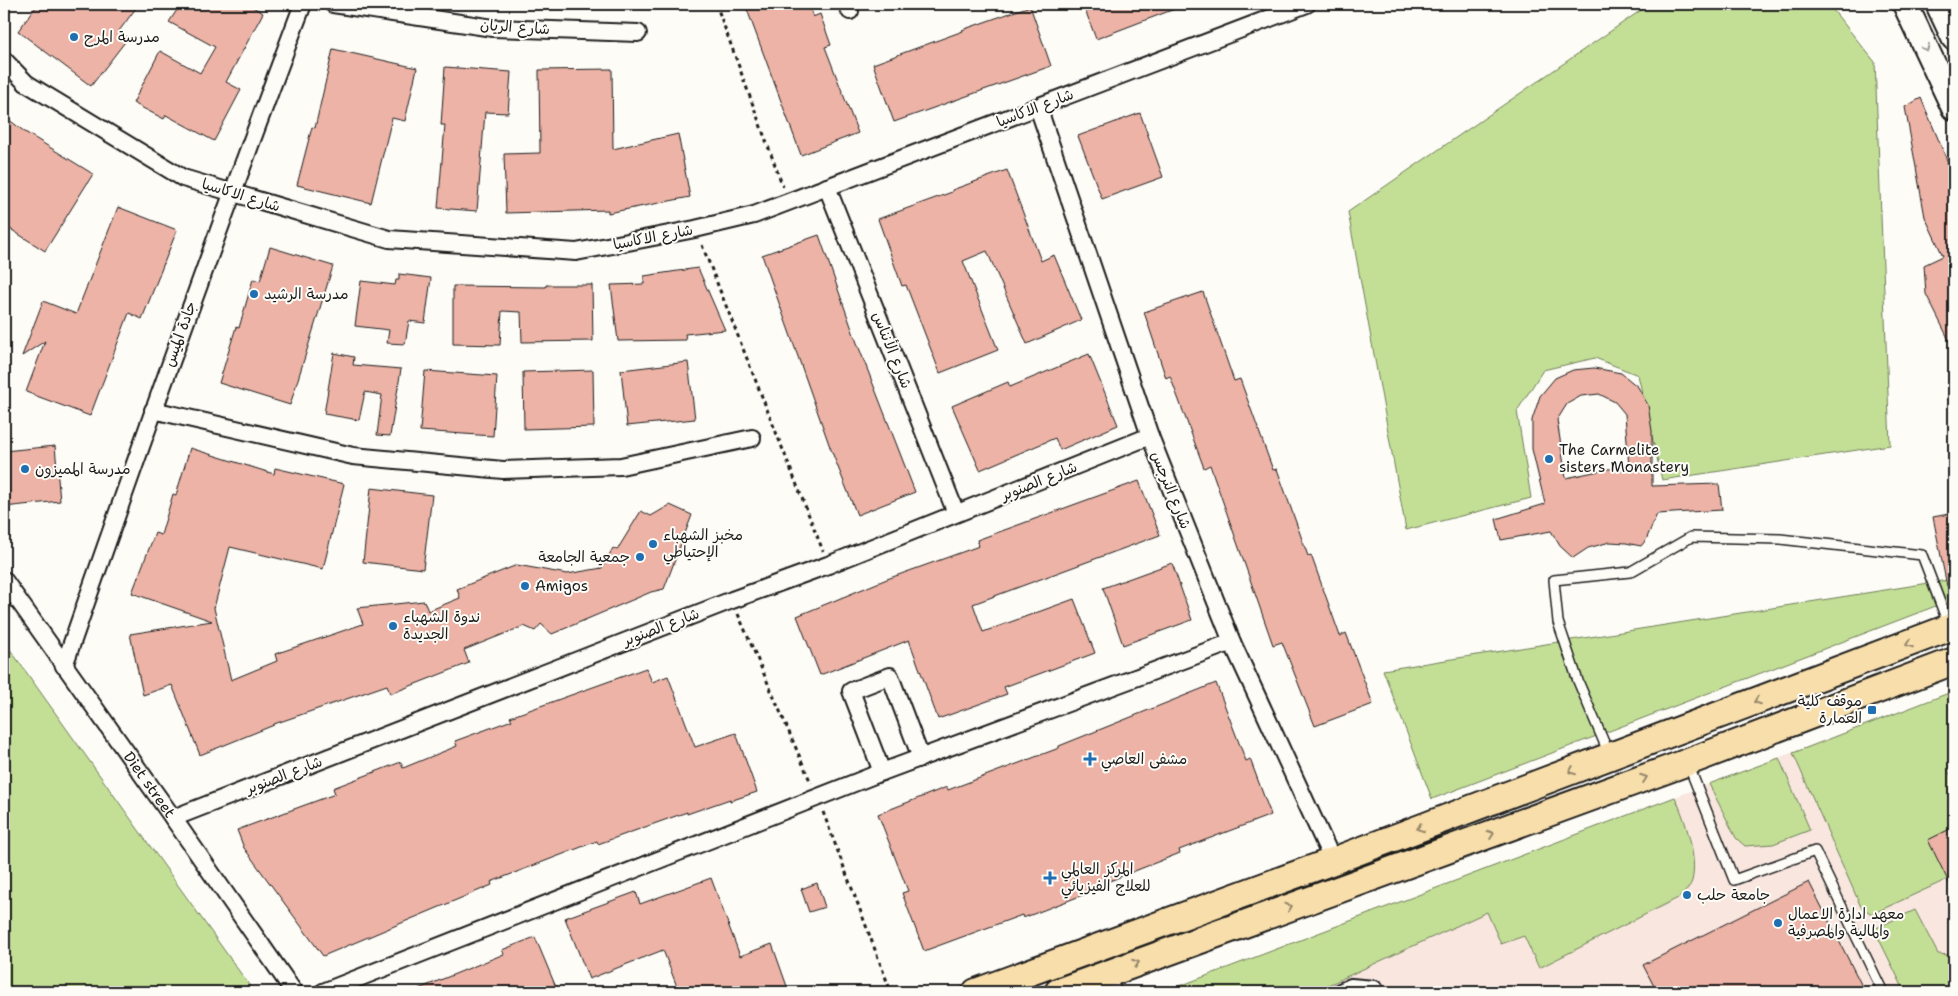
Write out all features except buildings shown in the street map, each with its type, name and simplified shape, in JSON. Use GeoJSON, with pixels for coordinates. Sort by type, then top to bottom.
{"type":"FeatureCollection","features":[{"type":"Feature","properties":{"kind":"main road"},"geometry":{"type":"LineString","coordinates":[[1905,4],[1954,108]]}},
{"type":"Feature","properties":{"kind":"main road"},"geometry":{"type":"LineString","coordinates":[[1938,4],[1954,38]]}},
{"type":"Feature","properties":{"kind":"main road"},"geometry":{"type":"LineString","coordinates":[[976,992],[1333,861],[1952,627]]}},
{"type":"Feature","properties":{"kind":"main road"},"geometry":{"type":"LineString","coordinates":[[1058,992],[1112,983],[1954,661]]}},
{"type":"Feature","properties":{"kind":"street","name":"جادة الميس"},"geometry":{"type":"LineString","coordinates":[[64,666],[231,193],[303,4]]}},
{"type":"Feature","properties":{"kind":"street","name":"شارع الريان"},"geometry":{"type":"LineString","coordinates":[[333,4],[493,28],[638,34]]}},
{"type":"Feature","properties":{"kind":"street","name":"شارع الاكاسيا"},"geometry":{"type":"LineString","coordinates":[[4,60],[26,83],[183,178],[389,239],[576,252],[695,229],[754,215],[1308,4]]}},
{"type":"Feature","properties":{"kind":"street","name":"شارع النرجس"},"geometry":{"type":"LineString","coordinates":[[1038,106],[1150,436],[1232,642],[1333,861]]}},
{"type":"Feature","properties":{"kind":"street","name":"شارع الأنناس"},"geometry":{"type":"LineString","coordinates":[[827,187],[956,514]]}},
{"type":"Feature","properties":{"kind":"street"},"geometry":{"type":"LineString","coordinates":[[153,410],[352,456],[503,470],[621,466],[752,438]]}},
{"type":"Feature","properties":{"kind":"street","name":"شارع الصنوبر"},"geometry":{"type":"LineString","coordinates":[[173,818],[732,600],[828,565],[1150,436]]}},
{"type":"Feature","properties":{"kind":"street","name":"Diet street"},"geometry":{"type":"LineString","coordinates":[[4,580],[294,992]]}},
{"type":"Feature","properties":{"kind":"street"},"geometry":{"type":"LineString","coordinates":[[324,992],[882,772],[1232,642]]}},
{"type":"Feature","properties":{"kind":"street"},"geometry":{"type":"LineString","coordinates":[[882,772],[851,691],[890,676],[921,758]]}},
{"type":"Feature","properties":{"kind":"street"},"geometry":{"type":"LineString","coordinates":[[1340,992],[1351,987],[1374,989]]}},
{"type":"Feature","properties":{"kind":"lane"},"geometry":{"type":"LineString","coordinates":[[1610,756],[1578,681],[1558,622],[1554,580],[1630,572],[1691,537],[1780,539],[1922,555],[1952,627]]}},
{"type":"Feature","properties":{"kind":"lane"},"geometry":{"type":"LineString","coordinates":[[1688,762],[1734,880],[1815,851],[1883,992]]}},
{"type":"Feature","properties":{"kind":"path"},"geometry":{"type":"LineString","coordinates":[[716,4],[788,202]]}},
{"type":"Feature","properties":{"kind":"path"},"geometry":{"type":"LineString","coordinates":[[695,229],[828,565]]}},
{"type":"Feature","properties":{"kind":"shaded area","name":"جامعة حلب"},"geometry":{"type":"Polygon","coordinates":[[[1954,691],[1954,992],[1164,992],[1675,797],[1954,691]]]}},
{"type":"Feature","properties":{"kind":"green space"},"geometry":{"type":"Polygon","coordinates":[[[1650,4],[1828,4],[1875,62],[1890,445],[1662,480],[1638,375],[1595,358],[1543,370],[1517,411],[1531,498],[1406,530],[1348,212],[1650,4]]]}},
{"type":"Feature","properties":{"kind":"green space"},"geometry":{"type":"Polygon","coordinates":[[[1954,579],[1954,599],[1432,799],[1383,670],[1954,579]]]}},
{"type":"Feature","properties":{"kind":"green space"},"geometry":{"type":"Polygon","coordinates":[[[4,641],[254,992],[4,992],[4,641]]]}},
{"type":"Feature","properties":{"kind":"green space"},"geometry":{"type":"Polygon","coordinates":[[[1954,691],[1954,767],[1948,770],[1954,783],[1954,827],[1929,840],[1948,879],[1872,914],[1861,907],[1793,753],[1954,691]]]}},
{"type":"Feature","properties":{"kind":"green space"},"geometry":{"type":"Polygon","coordinates":[[[1779,758],[1810,830],[1773,844],[1745,846],[1736,838],[1709,784],[1779,758]]]}},
{"type":"Feature","properties":{"kind":"green space"},"geometry":{"type":"Polygon","coordinates":[[[1675,797],[1683,816],[1692,850],[1692,881],[1687,890],[1680,897],[1539,968],[1524,936],[1501,944],[1487,912],[1313,992],[1164,992],[1675,797]]]}},
{"type":"Feature","properties":{"kind":"green space"},"geometry":{"type":"Polygon","coordinates":[[[1915,910],[1938,954],[1949,955],[1954,952],[1954,992],[1905,992],[1874,929],[1915,910]]]}},
{"type":"Feature","properties":{"kind":"place","name":"مدرسة المرح"},"geometry":{"type":"Point","coordinates":[74,37]}},
{"type":"Feature","properties":{"kind":"place","name":"مدرسة الرشيد"},"geometry":{"type":"Point","coordinates":[254,294]}},
{"type":"Feature","properties":{"kind":"place","name":"The Carmelite sisters Monastery"},"geometry":{"type":"Point","coordinates":[1549,459]}},
{"type":"Feature","properties":{"kind":"place","name":"مدرسة المميزون"},"geometry":{"type":"Point","coordinates":[25,469]}},
{"type":"Feature","properties":{"kind":"place","name":"مخبز الشهباء الإحتياطي"},"geometry":{"type":"Point","coordinates":[653,544]}},
{"type":"Feature","properties":{"kind":"place","name":"جمعية الجامعة"},"geometry":{"type":"Point","coordinates":[640,557]}},
{"type":"Feature","properties":{"kind":"place","name":"Amigos"},"geometry":{"type":"Point","coordinates":[525,586]}},
{"type":"Feature","properties":{"kind":"place","name":"ندوة الشهباء الجديدة"},"geometry":{"type":"Point","coordinates":[393,626]}},
{"type":"Feature","properties":{"kind":"place","name":"موقف كلية العمارة"},"geometry":{"type":"Point","coordinates":[1872,710]}},
{"type":"Feature","properties":{"kind":"place","name":"مشفى العاصي"},"geometry":{"type":"Point","coordinates":[1090,759]}},
{"type":"Feature","properties":{"kind":"place","name":"المركز العالمي للعلاج الفيزيائي"},"geometry":{"type":"Point","coordinates":[1050,878]}},
{"type":"Feature","properties":{"kind":"place","name":"جامعة حلب"},"geometry":{"type":"Point","coordinates":[1687,895]}},
{"type":"Feature","properties":{"kind":"place","name":"معهد ادارة الاعمال والمالية والمصرفية"},"geometry":{"type":"Point","coordinates":[1778,923]}}]}
